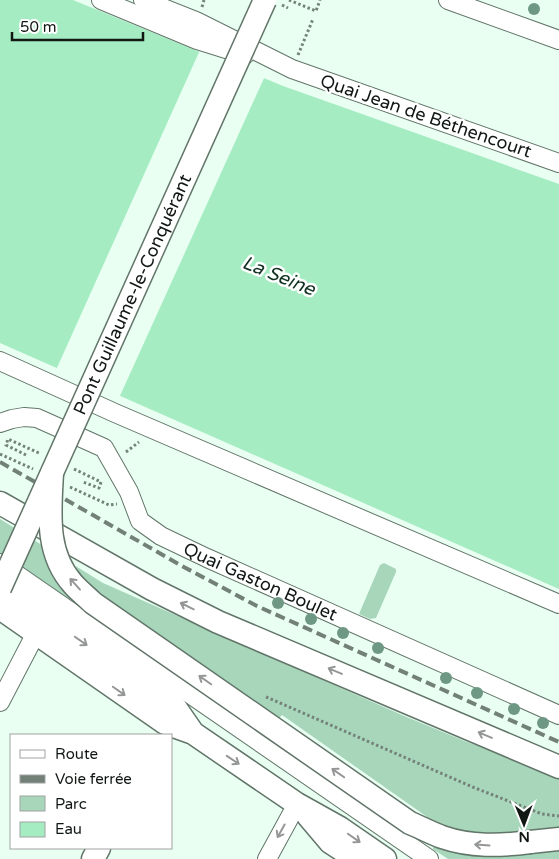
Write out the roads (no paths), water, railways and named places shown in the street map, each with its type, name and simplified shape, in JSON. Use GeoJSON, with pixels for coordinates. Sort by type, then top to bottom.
{"type":"FeatureCollection","features":[{"type":"Feature","properties":{"kind":"main road","name":"Pont Guillaume-le-Conquérant"},"geometry":{"type":"LineString","coordinates":[[0,587],[58,466],[265,0]]}},
{"type":"Feature","properties":{"kind":"main road"},"geometry":{"type":"LineString","coordinates":[[58,466],[50,529],[55,550],[72,584],[93,602],[410,823],[442,837],[468,844],[493,846],[559,839]]}},
{"type":"Feature","properties":{"kind":"main road"},"geometry":{"type":"LineString","coordinates":[[0,503],[152,589],[218,622],[559,767]]}},
{"type":"Feature","properties":{"kind":"main road"},"geometry":{"type":"LineString","coordinates":[[0,587],[175,707],[193,732],[297,804],[340,828],[385,859]]}},
{"type":"Feature","properties":{"kind":"main road"},"geometry":{"type":"LineString","coordinates":[[0,608],[36,633],[162,729],[193,732]]}},
{"type":"Feature","properties":{"kind":"main road"},"geometry":{"type":"LineString","coordinates":[[297,804],[330,842],[356,859]]}},
{"type":"Feature","properties":{"kind":"street","name":"Quai Jean de Béthencourt"},"geometry":{"type":"LineString","coordinates":[[101,0],[197,40],[292,70],[559,164]]}},
{"type":"Feature","properties":{"kind":"street","name":"Quai Jean de Béthencourt"},"geometry":{"type":"LineString","coordinates":[[143,0],[196,21],[292,70]]}},
{"type":"Feature","properties":{"kind":"street"},"geometry":{"type":"LineString","coordinates":[[448,0],[559,40]]}},
{"type":"Feature","properties":{"kind":"street"},"geometry":{"type":"LineString","coordinates":[[0,361],[559,604]]}},
{"type":"Feature","properties":{"kind":"street","name":"Quai Gaston Boulet"},"geometry":{"type":"LineString","coordinates":[[0,424],[24,417],[37,418],[104,448],[129,492],[140,522],[161,536],[559,715]]}},
{"type":"Feature","properties":{"kind":"street"},"geometry":{"type":"LineString","coordinates":[[0,563],[428,859]]}},
{"type":"Feature","properties":{"kind":"street"},"geometry":{"type":"LineString","coordinates":[[0,702],[36,633]]}},
{"type":"Feature","properties":{"kind":"street"},"geometry":{"type":"LineString","coordinates":[[267,859],[297,804]]}},
{"type":"Feature","properties":{"kind":"water","name":"La Seine"},"geometry":{"type":"Polygon","coordinates":[[[0,0],[73,0],[283,86],[559,184],[559,589],[0,343],[0,0]]]}},
{"type":"Feature","properties":{"kind":"railway"},"geometry":{"type":"LineString","coordinates":[[0,462],[182,566],[257,606],[559,742]]}}]}
